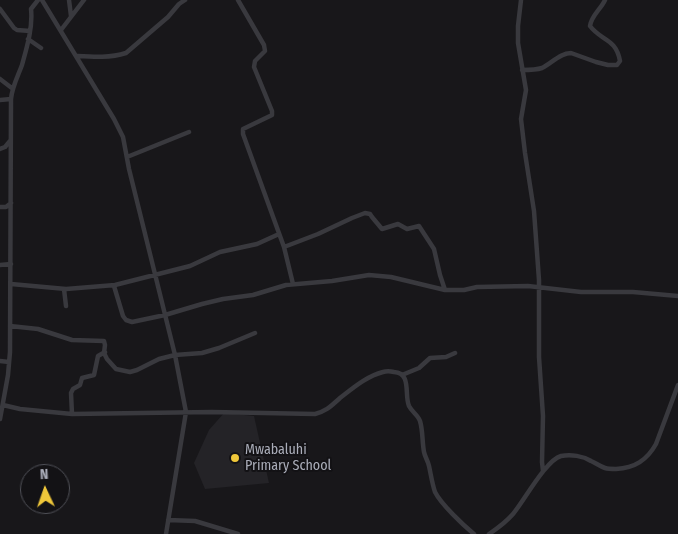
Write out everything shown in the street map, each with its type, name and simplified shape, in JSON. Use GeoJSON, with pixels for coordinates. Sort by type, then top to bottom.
{"type":"FeatureCollection","features":[{"type":"Feature","properties":{"kind":"street"},"geometry":{"type":"LineString","coordinates":[[0,419],[9,362],[11,99],[32,24],[31,9],[38,0]]}},
{"type":"Feature","properties":{"kind":"street"},"geometry":{"type":"LineString","coordinates":[[42,0],[119,126],[175,355],[186,412],[166,534]]}},
{"type":"Feature","properties":{"kind":"street"},"geometry":{"type":"LineString","coordinates":[[69,0],[71,16]]}},
{"type":"Feature","properties":{"kind":"street"},"geometry":{"type":"LineString","coordinates":[[61,30],[84,0]]}},
{"type":"Feature","properties":{"kind":"street"},"geometry":{"type":"LineString","coordinates":[[77,56],[118,56],[126,53],[185,0]]}},
{"type":"Feature","properties":{"kind":"street"},"geometry":{"type":"LineString","coordinates":[[238,0],[264,45],[265,51],[255,62],[254,67],[272,111],[270,116],[243,129],[243,134],[284,247],[293,284]]}},
{"type":"Feature","properties":{"kind":"street"},"geometry":{"type":"LineString","coordinates":[[520,0],[518,43],[526,90],[521,119],[534,211],[538,286],[538,357],[543,416],[543,472]]}},
{"type":"Feature","properties":{"kind":"street"},"geometry":{"type":"LineString","coordinates":[[522,70],[542,68],[567,53],[608,65],[619,63],[616,48],[590,26],[590,21],[605,0]]}},
{"type":"Feature","properties":{"kind":"street"},"geometry":{"type":"LineString","coordinates":[[0,9],[14,28],[30,31]]}},
{"type":"Feature","properties":{"kind":"street"},"geometry":{"type":"LineString","coordinates":[[28,39],[41,48]]}},
{"type":"Feature","properties":{"kind":"street"},"geometry":{"type":"LineString","coordinates":[[0,79],[12,90]]}},
{"type":"Feature","properties":{"kind":"street"},"geometry":{"type":"LineString","coordinates":[[0,100],[11,99]]}},
{"type":"Feature","properties":{"kind":"street"},"geometry":{"type":"LineString","coordinates":[[127,157],[189,132]]}},
{"type":"Feature","properties":{"kind":"street"},"geometry":{"type":"LineString","coordinates":[[10,140],[2,148],[10,152]]}},
{"type":"Feature","properties":{"kind":"street"},"geometry":{"type":"LineString","coordinates":[[2,207],[11,204]]}},
{"type":"Feature","properties":{"kind":"street"},"geometry":{"type":"LineString","coordinates":[[2,207],[11,213]]}},
{"type":"Feature","properties":{"kind":"street"},"geometry":{"type":"LineString","coordinates":[[284,247],[365,213],[370,214],[382,229],[398,224],[407,229],[419,226],[434,249],[441,281],[445,290]]}},
{"type":"Feature","properties":{"kind":"street"},"geometry":{"type":"LineString","coordinates":[[11,284],[64,289],[114,286],[190,266],[220,252],[257,244],[279,234]]}},
{"type":"Feature","properties":{"kind":"street"},"geometry":{"type":"LineString","coordinates":[[0,265],[11,264]]}},
{"type":"Feature","properties":{"kind":"street"},"geometry":{"type":"LineString","coordinates":[[114,286],[123,316],[126,320],[132,322],[202,304],[253,295],[293,284],[332,282],[369,275],[391,277],[445,290],[464,290],[477,287],[538,286],[581,292],[633,292],[678,296]]}},
{"type":"Feature","properties":{"kind":"street"},"geometry":{"type":"LineString","coordinates":[[64,289],[66,306]]}},
{"type":"Feature","properties":{"kind":"street"},"geometry":{"type":"LineString","coordinates":[[10,326],[38,329],[72,340],[104,341],[104,352],[107,359],[115,368],[130,372],[159,359],[175,355],[202,353],[255,333]]}},
{"type":"Feature","properties":{"kind":"street"},"geometry":{"type":"LineString","coordinates":[[72,414],[73,389],[80,385],[82,378],[94,375],[98,356],[104,352]]}},
{"type":"Feature","properties":{"kind":"street"},"geometry":{"type":"LineString","coordinates":[[402,375],[419,368],[430,358],[446,357],[455,353]]}},
{"type":"Feature","properties":{"kind":"street"},"geometry":{"type":"LineString","coordinates":[[0,361],[9,362]]}},
{"type":"Feature","properties":{"kind":"street"},"geometry":{"type":"LineString","coordinates":[[3,405],[20,409],[72,414],[186,412],[316,414],[327,410],[362,381],[385,372],[397,372],[402,375],[406,382],[408,405],[418,416],[420,422],[425,456],[435,491],[455,517],[474,534]]}},
{"type":"Feature","properties":{"kind":"street"},"geometry":{"type":"LineString","coordinates":[[489,534],[513,514],[553,460],[565,456],[585,457],[596,465],[610,469],[639,464],[652,452],[656,444],[678,385]]}},
{"type":"Feature","properties":{"kind":"street"},"geometry":{"type":"LineString","coordinates":[[168,520],[195,521],[238,534]]}},
{"type":"Feature","properties":{"kind":"shaded area"},"geometry":{"type":"Polygon","coordinates":[[[224,413],[254,416],[269,483],[205,489],[194,463],[209,430],[224,413]]]}},
{"type":"Feature","properties":{"kind":"place","name":"Mwabaluhi Primary School"},"geometry":{"type":"Point","coordinates":[235,458]}}]}
